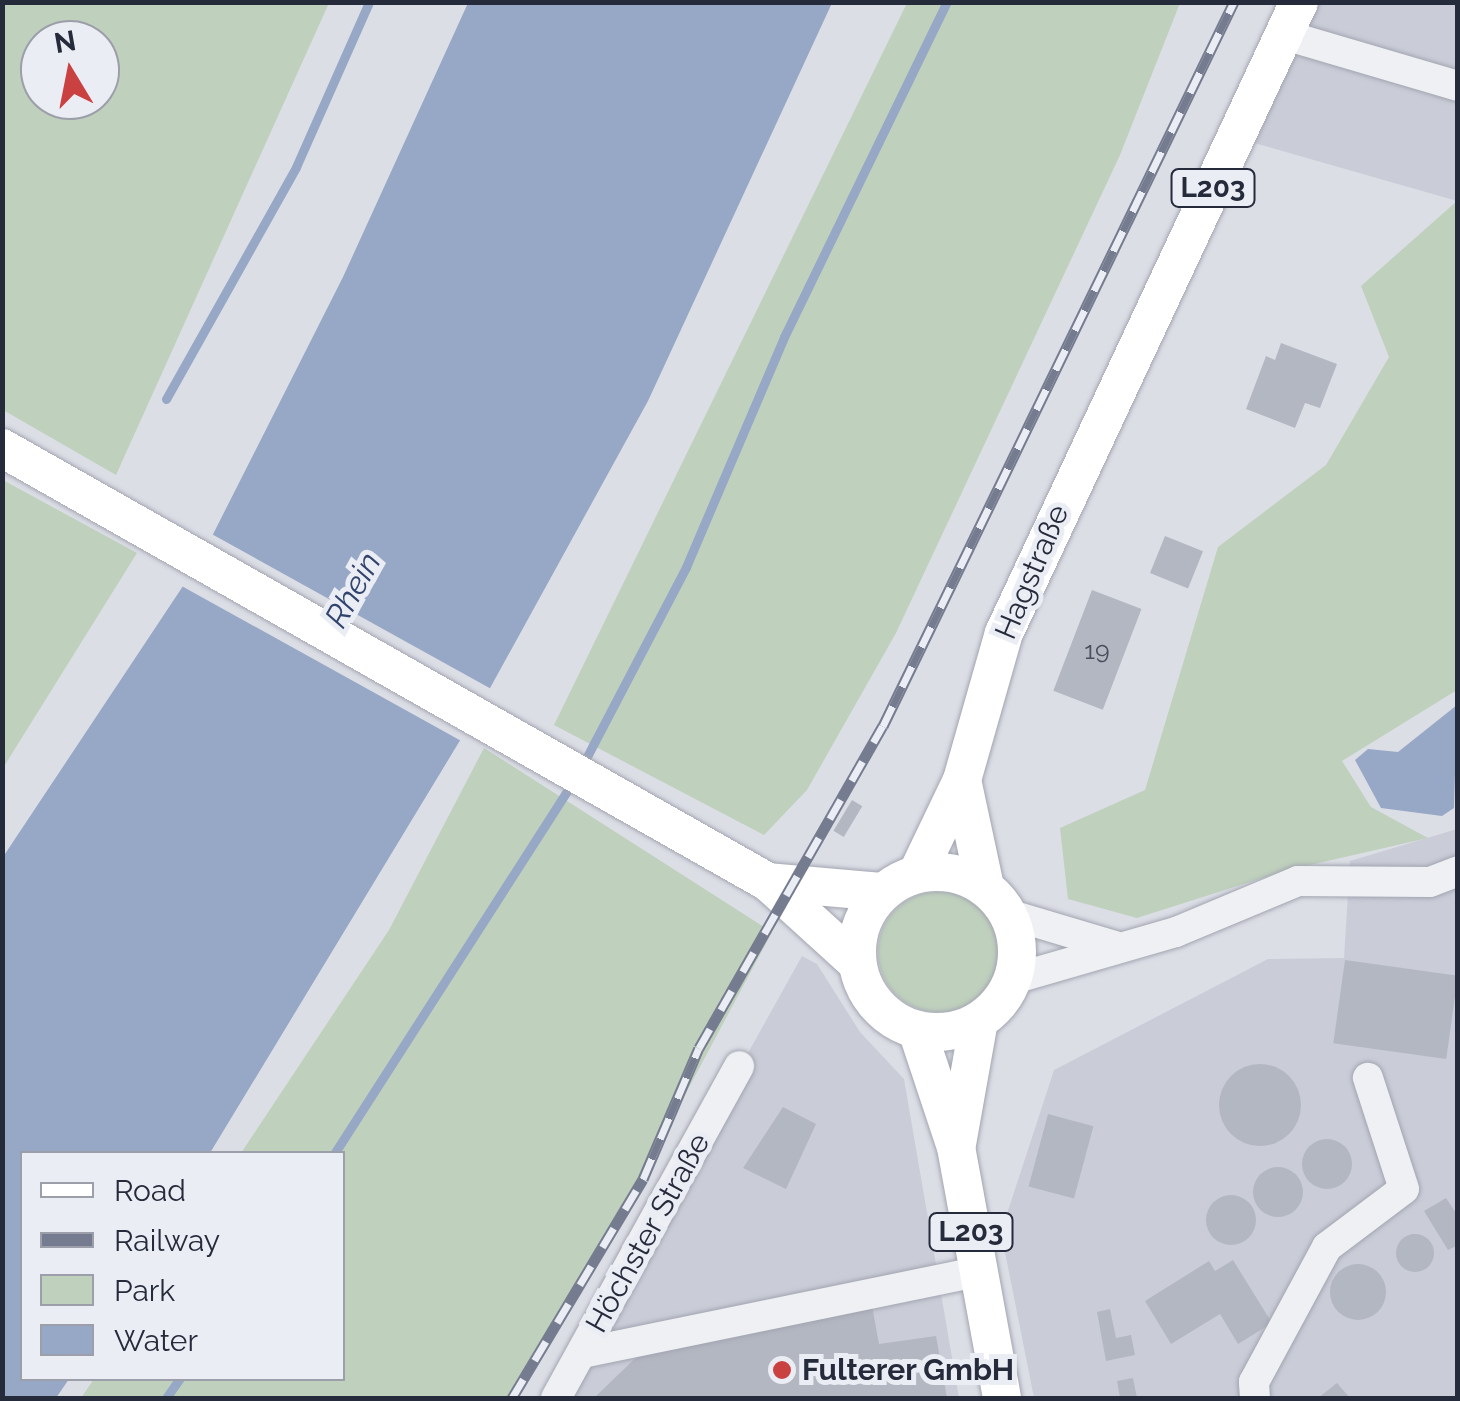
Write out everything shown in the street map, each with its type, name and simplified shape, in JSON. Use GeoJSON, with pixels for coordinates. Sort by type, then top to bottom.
{"type":"FeatureCollection","features":[{"type":"Feature","properties":{"kind":"main road","name":"Hagstraße"},"geometry":{"type":"LineString","coordinates":[[917,874],[962,780],[1004,632],[1292,18]]}},
{"type":"Feature","properties":{"kind":"main road"},"geometry":{"type":"LineString","coordinates":[[2,448],[768,882],[857,963],[877,1006],[917,1030],[979,1021]]}},
{"type":"Feature","properties":{"kind":"main road","name":"Hagstraße"},"geometry":{"type":"LineString","coordinates":[[962,780],[996,901],[1016,935],[1013,979]]}},
{"type":"Feature","properties":{"kind":"main road"},"geometry":{"type":"LineString","coordinates":[[857,963],[866,913],[883,892],[917,874],[964,876],[996,901]]}},
{"type":"Feature","properties":{"kind":"main road"},"geometry":{"type":"LineString","coordinates":[[768,882],[883,892]]}},
{"type":"Feature","properties":{"kind":"main road","name":"L203"},"geometry":{"type":"LineString","coordinates":[[956,1147],[979,1021],[1013,979]]}},
{"type":"Feature","properties":{"kind":"main road","name":"L203"},"geometry":{"type":"LineString","coordinates":[[917,1030],[956,1147],[1002,1398]]}},
{"type":"Feature","properties":{"kind":"street"},"geometry":{"type":"LineString","coordinates":[[1292,18],[1458,86]]}},
{"type":"Feature","properties":{"kind":"street"},"geometry":{"type":"LineString","coordinates":[[1013,979],[1123,948],[1298,881],[1430,882],[1458,870]]}},
{"type":"Feature","properties":{"kind":"street"},"geometry":{"type":"LineString","coordinates":[[996,901],[1123,948]]}},
{"type":"Feature","properties":{"kind":"street","name":"Höchster Straße"},"geometry":{"type":"LineString","coordinates":[[556,1398],[739,1066]]}},
{"type":"Feature","properties":{"kind":"street"},"geometry":{"type":"LineString","coordinates":[[1255,1398],[1254,1382],[1327,1247],[1404,1190],[1368,1078]]}},
{"type":"Feature","properties":{"kind":"street"},"geometry":{"type":"LineString","coordinates":[[582,1352],[978,1272]]}},
{"type":"Feature","properties":{"kind":"shaded area"},"geometry":{"type":"Polygon","coordinates":[[[1311,3],[1457,3],[1457,201],[1251,142],[1311,3]]]}},
{"type":"Feature","properties":{"kind":"shaded area"},"geometry":{"type":"Polygon","coordinates":[[[1457,829],[1457,1398],[1034,1398],[1001,1232],[1054,1070],[1268,959],[1344,958],[1350,861],[1457,829]]]}},
{"type":"Feature","properties":{"kind":"shaded area"},"geometry":{"type":"Polygon","coordinates":[[[802,956],[817,964],[860,1032],[904,1079],[959,1398],[556,1398],[802,956]]]}},
{"type":"Feature","properties":{"kind":"green space"},"geometry":{"type":"Polygon","coordinates":[[[3,2],[329,3],[116,475],[3,410],[3,2]]]}},
{"type":"Feature","properties":{"kind":"green space"},"geometry":{"type":"Polygon","coordinates":[[[907,3],[1180,3],[1120,155],[896,633],[807,790],[764,835],[554,725],[907,3]]]}},
{"type":"Feature","properties":{"kind":"green space"},"geometry":{"type":"Polygon","coordinates":[[[1457,201],[1457,690],[1342,761],[1371,807],[1428,838],[1288,870],[1137,918],[1068,899],[1060,828],[1145,790],[1218,547],[1326,465],[1389,357],[1361,286],[1457,201]]]}},
{"type":"Feature","properties":{"kind":"green space"},"geometry":{"type":"Polygon","coordinates":[[[3,480],[137,553],[3,768],[3,480]]]}},
{"type":"Feature","properties":{"kind":"green space"},"geometry":{"type":"Polygon","coordinates":[[[484,748],[772,932],[586,1280],[512,1398],[81,1398],[93,1381],[345,1381],[345,1151],[242,1151],[389,930],[484,748]]]}},
{"type":"Feature","properties":{"kind":"green space"},"geometry":{"type":"Polygon","coordinates":[[[938,892],[961,897],[980,910],[993,929],[998,952],[993,975],[980,994],[961,1007],[938,1012],[915,1007],[896,994],[883,975],[878,952],[883,929],[896,910],[915,897],[938,892]]]}},
{"type":"Feature","properties":{"kind":"water","name":"Rhein"},"geometry":{"type":"Polygon","coordinates":[[[468,3],[832,3],[648,401],[473,719],[211,1151],[20,1151],[20,1381],[68,1381],[56,1398],[3,1398],[3,857],[199,562],[343,277],[468,3]]]}},
{"type":"Feature","properties":{"kind":"water"},"geometry":{"type":"Polygon","coordinates":[[[1457,705],[1454,808],[1442,816],[1381,808],[1355,760],[1368,749],[1398,752],[1457,705]]]}},
{"type":"Feature","properties":{"kind":"pier"},"geometry":{"type":"Polygon","coordinates":[[[208,532],[494,691],[465,743],[179,584],[208,532]]]}},
{"type":"Feature","properties":{"kind":"building"},"geometry":{"type":"Polygon","coordinates":[[[1281,343],[1337,364],[1320,408],[1305,403],[1295,428],[1246,409],[1266,356],[1275,360],[1281,343]]]}},
{"type":"Feature","properties":{"kind":"building"},"geometry":{"type":"Polygon","coordinates":[[[1165,536],[1203,551],[1188,588],[1150,573],[1165,536]]]}},
{"type":"Feature","properties":{"kind":"building"},"geometry":{"type":"Polygon","coordinates":[[[1092,590],[1141,609],[1103,710],[1053,691],[1092,590]]]}},
{"type":"Feature","properties":{"kind":"building"},"geometry":{"type":"Polygon","coordinates":[[[852,800],[862,806],[844,837],[833,831],[852,800]]]}},
{"type":"Feature","properties":{"kind":"building"},"geometry":{"type":"Polygon","coordinates":[[[1345,960],[1458,976],[1446,1059],[1333,1043],[1345,960]]]}},
{"type":"Feature","properties":{"kind":"building"},"geometry":{"type":"Polygon","coordinates":[[[1260,1064],[1276,1067],[1289,1076],[1298,1089],[1298,1121],[1289,1134],[1276,1143],[1260,1146],[1244,1143],[1231,1134],[1222,1121],[1219,1105],[1222,1089],[1231,1076],[1244,1067],[1260,1064]]]}},
{"type":"Feature","properties":{"kind":"building"},"geometry":{"type":"Polygon","coordinates":[[[783,1107],[816,1124],[786,1189],[743,1168],[783,1107]]]}},
{"type":"Feature","properties":{"kind":"building"},"geometry":{"type":"Polygon","coordinates":[[[1048,1114],[1093,1126],[1074,1199],[1029,1186],[1048,1114]]]}},
{"type":"Feature","properties":{"kind":"building"},"geometry":{"type":"Polygon","coordinates":[[[1327,1139],[1344,1147],[1352,1164],[1344,1181],[1327,1189],[1310,1181],[1302,1164],[1310,1147],[1327,1139]]]}},
{"type":"Feature","properties":{"kind":"building"},"geometry":{"type":"Polygon","coordinates":[[[1278,1167],[1295,1175],[1303,1192],[1295,1209],[1278,1217],[1261,1209],[1253,1192],[1261,1175],[1278,1167]]]}},
{"type":"Feature","properties":{"kind":"building"},"geometry":{"type":"Polygon","coordinates":[[[1231,1195],[1248,1203],[1256,1220],[1248,1237],[1231,1245],[1214,1237],[1206,1220],[1214,1203],[1231,1195]]]}},
{"type":"Feature","properties":{"kind":"building"},"geometry":{"type":"Polygon","coordinates":[[[1446,1198],[1458,1216],[1458,1245],[1448,1250],[1424,1211],[1446,1198]]]}},
{"type":"Feature","properties":{"kind":"building"},"geometry":{"type":"Polygon","coordinates":[[[1415,1234],[1428,1240],[1434,1253],[1428,1266],[1415,1272],[1402,1266],[1396,1253],[1402,1240],[1415,1234]]]}},
{"type":"Feature","properties":{"kind":"building"},"geometry":{"type":"Polygon","coordinates":[[[1233,1260],[1272,1323],[1238,1344],[1220,1314],[1171,1344],[1145,1301],[1209,1261],[1215,1271],[1233,1260]]]}},
{"type":"Feature","properties":{"kind":"building"},"geometry":{"type":"Polygon","coordinates":[[[1358,1264],[1378,1272],[1386,1292],[1378,1312],[1358,1320],[1338,1312],[1330,1292],[1338,1272],[1358,1264]]]}},
{"type":"Feature","properties":{"kind":"building","name":"Fulterer GmbH"},"geometry":{"type":"Polygon","coordinates":[[[872,1306],[879,1344],[936,1336],[947,1398],[594,1398],[648,1346],[872,1306]]]}},
{"type":"Feature","properties":{"kind":"building"},"geometry":{"type":"Polygon","coordinates":[[[1110,1309],[1116,1338],[1131,1335],[1135,1355],[1106,1361],[1097,1312],[1110,1309]]]}},
{"type":"Feature","properties":{"kind":"building"},"geometry":{"type":"Polygon","coordinates":[[[1133,1378],[1137,1398],[1120,1398],[1117,1381],[1133,1378]]]}},
{"type":"Feature","properties":{"kind":"building"},"geometry":{"type":"Polygon","coordinates":[[[1337,1383],[1350,1398],[1318,1398],[1337,1383]]]}},
{"type":"Feature","properties":{"kind":"waterway"},"geometry":{"type":"LineString","coordinates":[[166,399],[296,167],[369,2]]}},
{"type":"Feature","properties":{"kind":"waterway"},"geometry":{"type":"LineString","coordinates":[[581,768],[686,567],[784,337],[947,2]]}},
{"type":"Feature","properties":{"kind":"waterway"},"geometry":{"type":"LineString","coordinates":[[336,1151],[573,782]]}},
{"type":"Feature","properties":{"kind":"waterway"},"geometry":{"type":"LineString","coordinates":[[166,1398],[178,1381]]}},
{"type":"Feature","properties":{"kind":"railway"},"geometry":{"type":"LineString","coordinates":[[512,1398],[643,1179],[699,1048],[883,726],[1234,2]]}},
{"type":"Feature","properties":{"kind":"place","name":"Fulterer GmbH"},"geometry":{"type":"Point","coordinates":[782,1370]}}]}
